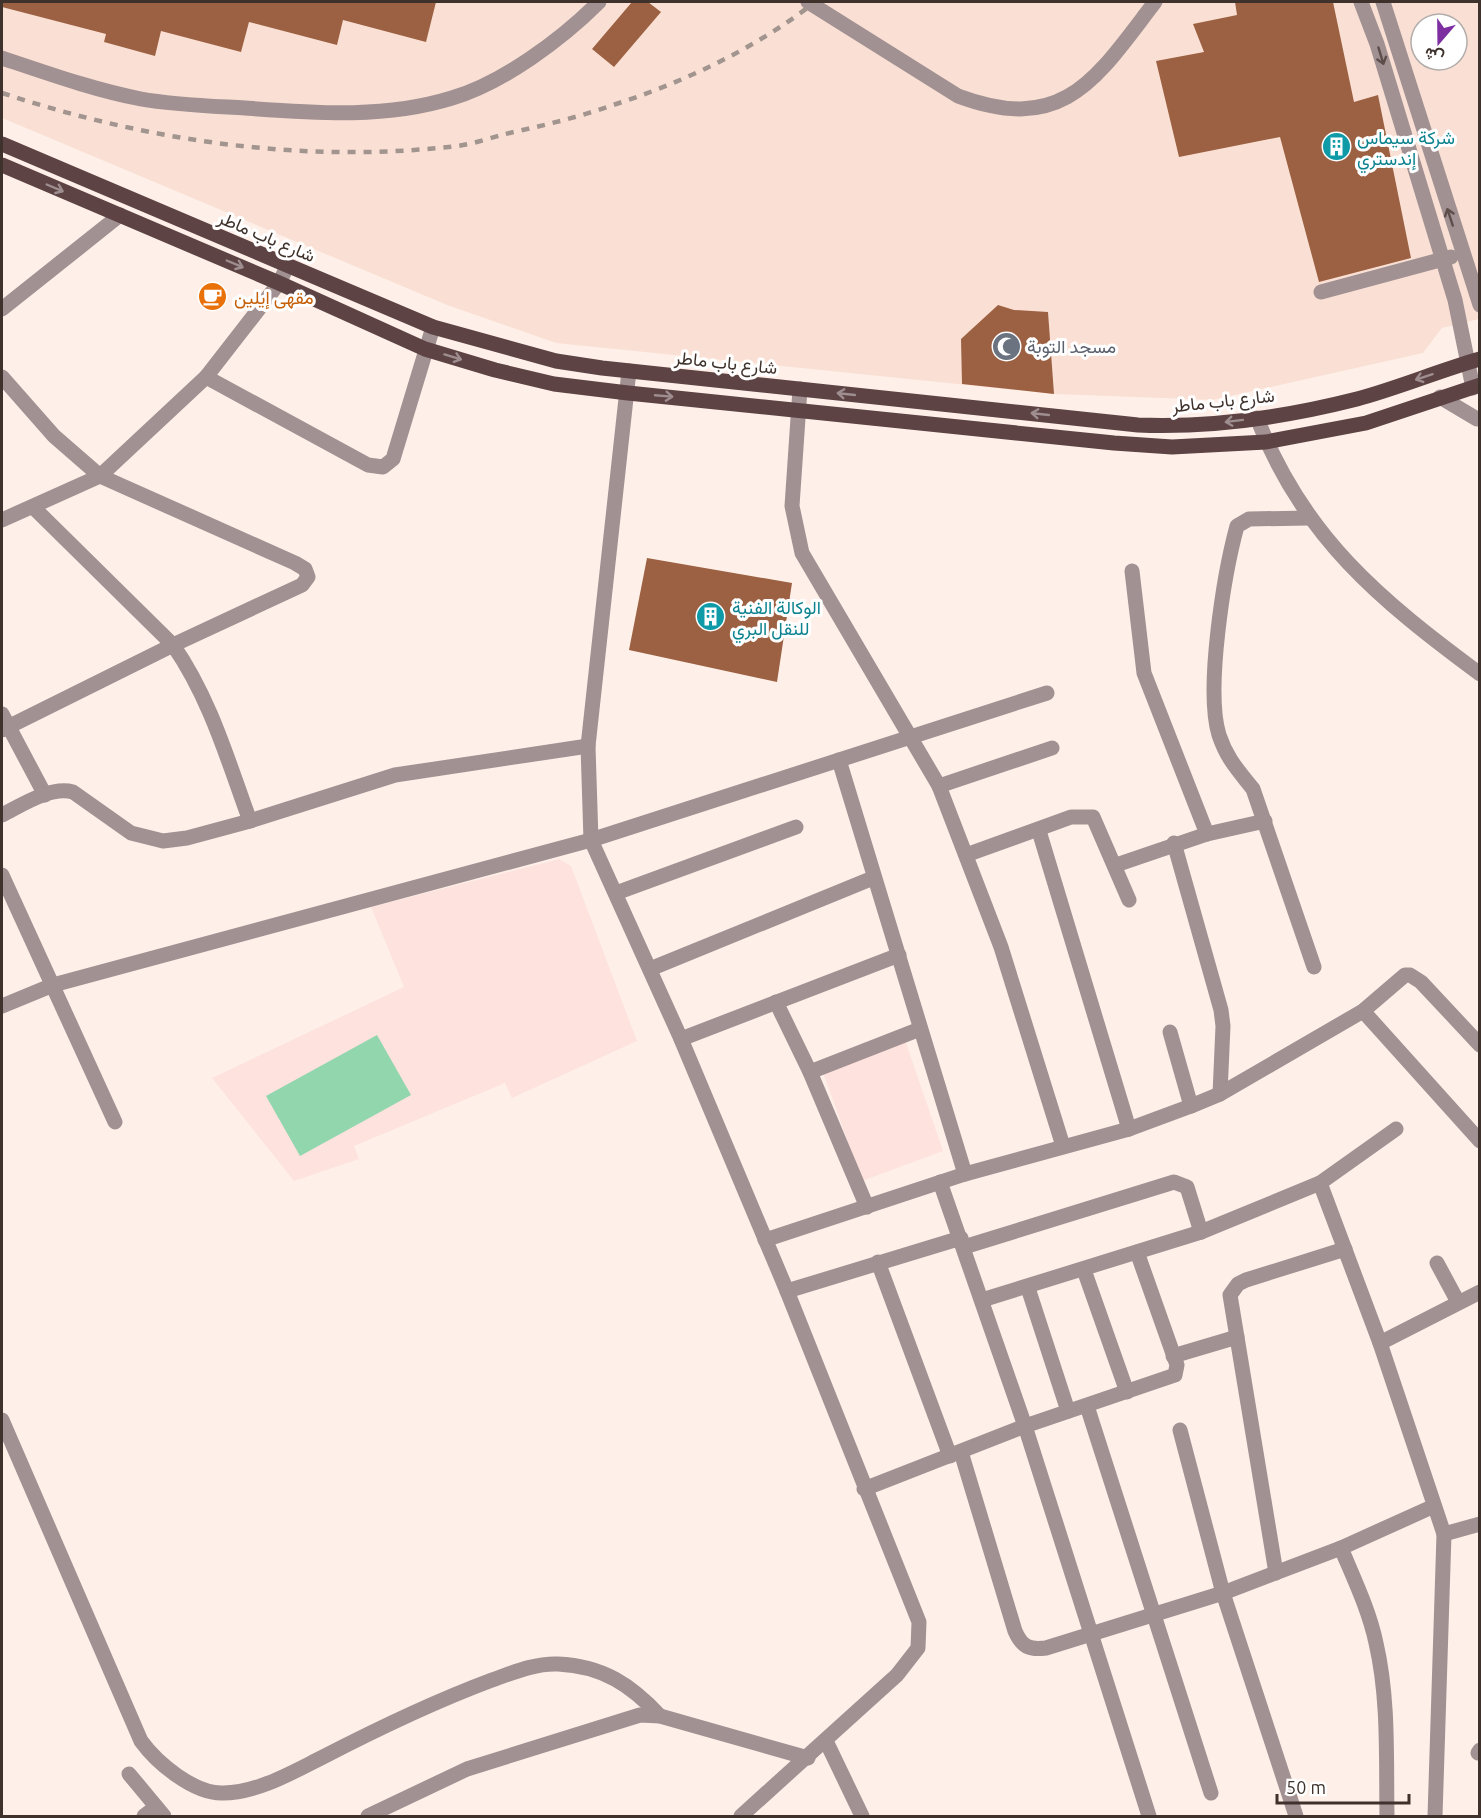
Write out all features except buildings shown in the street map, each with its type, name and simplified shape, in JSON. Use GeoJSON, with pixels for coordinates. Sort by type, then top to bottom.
{"type":"FeatureCollection","features":[{"type":"Feature","properties":{"kind":"main road","name":"شارع باب ماطر"},"geometry":{"type":"LineString","coordinates":[[2,144],[287,267],[433,327],[556,361],[629,371],[1138,425],[1183,427],[1257,418],[1357,399],[1473,361]]}},
{"type":"Feature","properties":{"kind":"main road"},"geometry":{"type":"LineString","coordinates":[[2,165],[279,283],[425,349],[554,384],[1114,443],[1172,447],[1266,441],[1366,423],[1476,386]]}},
{"type":"Feature","properties":{"kind":"street"},"geometry":{"type":"LineString","coordinates":[[2,58],[74,82],[140,99],[293,112],[381,113],[455,98],[488,82],[558,38],[599,2]]}},
{"type":"Feature","properties":{"kind":"street"},"geometry":{"type":"LineString","coordinates":[[808,2],[958,96],[984,106],[1013,109],[1040,107],[1082,88],[1098,76],[1155,2]]}},
{"type":"Feature","properties":{"kind":"street"},"geometry":{"type":"LineString","coordinates":[[1361,2],[1377,44],[1420,183],[1473,361],[1476,386]]}},
{"type":"Feature","properties":{"kind":"street"},"geometry":{"type":"LineString","coordinates":[[1383,2],[1478,298],[1455,300]]}},
{"type":"Feature","properties":{"kind":"street"},"geometry":{"type":"LineString","coordinates":[[1420,183],[1438,177]]}},
{"type":"Feature","properties":{"kind":"street"},"geometry":{"type":"LineString","coordinates":[[2,309],[120,215]]}},
{"type":"Feature","properties":{"kind":"street"},"geometry":{"type":"LineString","coordinates":[[1321,292],[1462,253]]}},
{"type":"Feature","properties":{"kind":"street"},"geometry":{"type":"LineString","coordinates":[[2,520],[34,508],[100,476],[206,377],[279,283],[287,267]]}},
{"type":"Feature","properties":{"kind":"street"},"geometry":{"type":"LineString","coordinates":[[206,377],[368,465],[383,467],[393,459],[433,327]]}},
{"type":"Feature","properties":{"kind":"street"},"geometry":{"type":"LineString","coordinates":[[629,371],[588,746],[591,840],[681,1039],[788,1291],[864,1489],[919,1622],[918,1648],[897,1675],[808,1758],[741,1816]]}},
{"type":"Feature","properties":{"kind":"street"},"geometry":{"type":"LineString","coordinates":[[2,377],[54,436],[100,476],[295,562],[307,573],[308,577],[302,585],[4,723],[45,795]]}},
{"type":"Feature","properties":{"kind":"street"},"geometry":{"type":"LineString","coordinates":[[800,389],[792,506],[802,553],[908,737],[939,786],[1001,947],[1063,1146]]}},
{"type":"Feature","properties":{"kind":"street"},"geometry":{"type":"LineString","coordinates":[[1440,397],[1477,418]]}},
{"type":"Feature","properties":{"kind":"street"},"geometry":{"type":"LineString","coordinates":[[1257,418],[1266,441],[1309,519],[1376,592],[1479,674]]}},
{"type":"Feature","properties":{"kind":"street"},"geometry":{"type":"LineString","coordinates":[[34,508],[173,645],[202,694],[250,821]]}},
{"type":"Feature","properties":{"kind":"street"},"geometry":{"type":"LineString","coordinates":[[1309,519],[1242,520],[1237,526],[1226,574],[1214,713],[1229,759],[1236,771],[1253,789],[1314,967]]}},
{"type":"Feature","properties":{"kind":"street"},"geometry":{"type":"LineString","coordinates":[[1132,571],[1144,673],[1207,834]]}},
{"type":"Feature","properties":{"kind":"street"},"geometry":{"type":"LineString","coordinates":[[2,1006],[53,985],[591,840],[1047,693]]}},
{"type":"Feature","properties":{"kind":"street"},"geometry":{"type":"LineString","coordinates":[[2,815],[45,795],[64,790],[73,792],[131,833],[163,841],[187,838],[250,821],[395,775],[588,746]]}},
{"type":"Feature","properties":{"kind":"street"},"geometry":{"type":"LineString","coordinates":[[939,786],[1052,748]]}},
{"type":"Feature","properties":{"kind":"street"},"geometry":{"type":"LineString","coordinates":[[839,760],[873,878],[899,955],[965,1174]]}},
{"type":"Feature","properties":{"kind":"street"},"geometry":{"type":"LineString","coordinates":[[966,855],[1039,831],[1071,817],[1093,817],[1116,865],[1129,900]]}},
{"type":"Feature","properties":{"kind":"street"},"geometry":{"type":"LineString","coordinates":[[1116,865],[1174,843],[1265,820]]}},
{"type":"Feature","properties":{"kind":"street"},"geometry":{"type":"LineString","coordinates":[[616,893],[796,827]]}},
{"type":"Feature","properties":{"kind":"street"},"geometry":{"type":"LineString","coordinates":[[1039,831],[1128,1129]]}},
{"type":"Feature","properties":{"kind":"street"},"geometry":{"type":"LineString","coordinates":[[1174,843],[1221,1010],[1223,1026],[1220,1094]]}},
{"type":"Feature","properties":{"kind":"street"},"geometry":{"type":"LineString","coordinates":[[2,875],[114,1122]]}},
{"type":"Feature","properties":{"kind":"street"},"geometry":{"type":"LineString","coordinates":[[650,969],[873,878]]}},
{"type":"Feature","properties":{"kind":"street"},"geometry":{"type":"LineString","coordinates":[[681,1039],[899,955]]}},
{"type":"Feature","properties":{"kind":"street"},"geometry":{"type":"LineString","coordinates":[[765,1240],[965,1174],[1128,1129],[1191,1106],[1220,1094],[1363,1011],[1399,978],[1410,975],[1421,982],[1479,1045]]}},
{"type":"Feature","properties":{"kind":"street"},"geometry":{"type":"LineString","coordinates":[[776,1002],[810,1072],[867,1207]]}},
{"type":"Feature","properties":{"kind":"street"},"geometry":{"type":"LineString","coordinates":[[1363,1011],[1479,1141]]}},
{"type":"Feature","properties":{"kind":"street"},"geometry":{"type":"LineString","coordinates":[[810,1072],[920,1029]]}},
{"type":"Feature","properties":{"kind":"street"},"geometry":{"type":"LineString","coordinates":[[1170,1032],[1191,1106]]}},
{"type":"Feature","properties":{"kind":"street"},"geometry":{"type":"LineString","coordinates":[[982,1300],[1028,1288],[1201,1232],[1320,1182],[1396,1129]]}},
{"type":"Feature","properties":{"kind":"street"},"geometry":{"type":"LineString","coordinates":[[940,1182],[963,1242],[1025,1426],[1149,1816]]}},
{"type":"Feature","properties":{"kind":"street"},"geometry":{"type":"LineString","coordinates":[[788,1291],[878,1263],[963,1242],[1174,1182],[1187,1187],[1192,1195],[1201,1232]]}},
{"type":"Feature","properties":{"kind":"street"},"geometry":{"type":"LineString","coordinates":[[1320,1182],[1380,1343],[1444,1534],[1435,1816]]}},
{"type":"Feature","properties":{"kind":"street"},"geometry":{"type":"LineString","coordinates":[[1276,1574],[1230,1299],[1233,1289],[1238,1284],[1345,1249]]}},
{"type":"Feature","properties":{"kind":"street"},"geometry":{"type":"LineString","coordinates":[[864,1489],[1025,1426],[1175,1375],[1177,1365],[1137,1252]]}},
{"type":"Feature","properties":{"kind":"street"},"geometry":{"type":"LineString","coordinates":[[878,1263],[956,1454],[1022,1644],[1030,1649],[1046,1648],[1223,1593],[1341,1548],[1434,1506]]}},
{"type":"Feature","properties":{"kind":"street"},"geometry":{"type":"LineString","coordinates":[[1437,1263],[1458,1302]]}},
{"type":"Feature","properties":{"kind":"street"},"geometry":{"type":"LineString","coordinates":[[1084,1270],[1127,1392]]}},
{"type":"Feature","properties":{"kind":"street"},"geometry":{"type":"LineString","coordinates":[[1028,1288],[1068,1411]]}},
{"type":"Feature","properties":{"kind":"street"},"geometry":{"type":"LineString","coordinates":[[1380,1343],[1479,1292]]}},
{"type":"Feature","properties":{"kind":"street"},"geometry":{"type":"LineString","coordinates":[[1173,1356],[1237,1337]]}},
{"type":"Feature","properties":{"kind":"street"},"geometry":{"type":"LineString","coordinates":[[1087,1406],[1151,1614],[1211,1793]]}},
{"type":"Feature","properties":{"kind":"street"},"geometry":{"type":"LineString","coordinates":[[2,1420],[141,1741],[166,1768],[206,1790],[223,1793],[261,1784],[292,1772],[450,1696],[512,1673],[548,1664],[574,1666],[621,1681],[640,1695],[660,1716]]}},
{"type":"Feature","properties":{"kind":"street"},"geometry":{"type":"LineString","coordinates":[[1180,1430],[1223,1593],[1296,1816]]}},
{"type":"Feature","properties":{"kind":"street"},"geometry":{"type":"LineString","coordinates":[[1444,1534],[1479,1524]]}},
{"type":"Feature","properties":{"kind":"street"},"geometry":{"type":"LineString","coordinates":[[1341,1548],[1365,1605],[1376,1641],[1383,1679],[1387,1816]]}},
{"type":"Feature","properties":{"kind":"street"},"geometry":{"type":"LineString","coordinates":[[369,1816],[467,1769],[620,1719],[640,1715],[660,1716],[808,1758]]}},
{"type":"Feature","properties":{"kind":"street"},"geometry":{"type":"LineString","coordinates":[[826,1741],[862,1816]]}},
{"type":"Feature","properties":{"kind":"street"},"geometry":{"type":"LineString","coordinates":[[129,1774],[155,1813]]}},
{"type":"Feature","properties":{"kind":"shaded area"},"geometry":{"type":"Polygon","coordinates":[[[2,2],[1479,2],[1479,319],[1442,328],[1423,353],[1213,400],[1054,394],[556,343],[447,305],[2,118],[2,2]]]}},
{"type":"Feature","properties":{"kind":"shaded area"},"geometry":{"type":"Polygon","coordinates":[[[559,859],[571,866],[637,1041],[512,1098],[505,1083],[354,1146],[359,1159],[294,1181],[212,1078],[404,987],[371,907],[559,859]]]}},
{"type":"Feature","properties":{"kind":"shaded area"},"geometry":{"type":"Polygon","coordinates":[[[905,1040],[943,1151],[862,1181],[820,1064],[905,1040]]]}},
{"type":"Feature","properties":{"kind":"green space"},"geometry":{"type":"Polygon","coordinates":[[[377,1035],[411,1095],[300,1156],[266,1096],[377,1035]]]}},
{"type":"Feature","properties":{"kind":"railway"},"geometry":{"type":"LineString","coordinates":[[2,93],[113,124],[169,136],[226,144],[284,150],[342,152],[399,151],[457,146],[584,114],[664,87],[717,63],[768,35],[815,2]]}},
{"type":"Feature","properties":{"kind":"place","name":"شركة سيماس إندستري"},"geometry":{"type":"Point","coordinates":[1336,147]}},
{"type":"Feature","properties":{"kind":"place","name":"مقهى إيلين"},"geometry":{"type":"Point","coordinates":[213,297]}},
{"type":"Feature","properties":{"kind":"place","name":"مسجد التوبة"},"geometry":{"type":"Point","coordinates":[1006,346]}},
{"type":"Feature","properties":{"kind":"place","name":"الوكالة الفنية للنقل البري"},"geometry":{"type":"Point","coordinates":[711,617]}}]}
